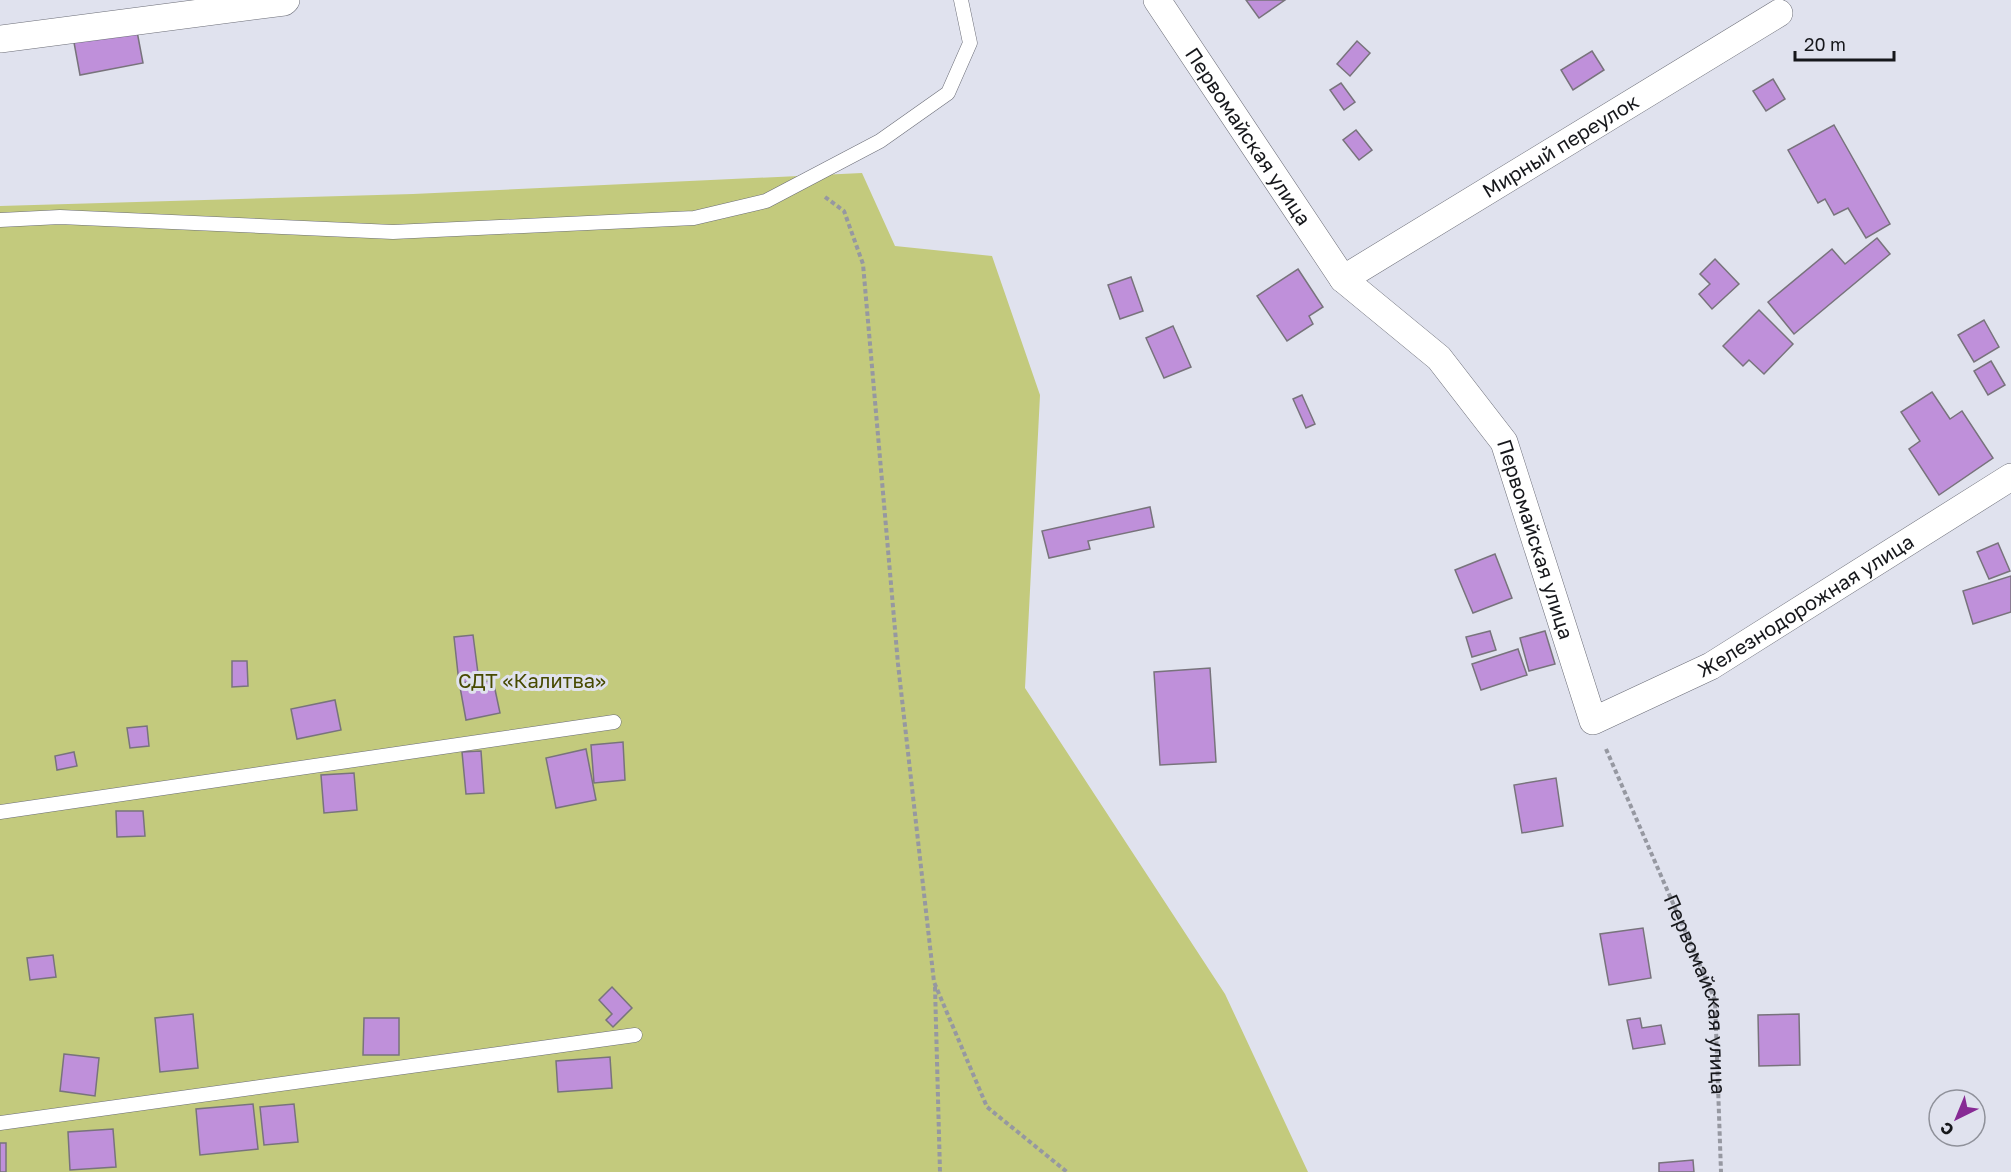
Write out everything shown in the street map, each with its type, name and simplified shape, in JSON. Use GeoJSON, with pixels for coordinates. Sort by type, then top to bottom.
{"type":"FeatureCollection","features":[{"type":"Feature","properties":{"kind":"street"},"geometry":{"type":"LineString","coordinates":[[0,39],[286,0]]}},
{"type":"Feature","properties":{"kind":"street","name":"Первомайская улица"},"geometry":{"type":"LineString","coordinates":[[1157,0],[1343,279],[1439,358],[1504,442],[1593,721]]}},
{"type":"Feature","properties":{"kind":"street","name":"Мирный переулок"},"geometry":{"type":"LineString","coordinates":[[1343,279],[1779,13]]}},
{"type":"Feature","properties":{"kind":"street","name":"Железнодорожная улица"},"geometry":{"type":"LineString","coordinates":[[1593,721],[1711,666],[2011,477]]}},
{"type":"Feature","properties":{"kind":"lane"},"geometry":{"type":"LineString","coordinates":[[0,220],[60,217],[393,232],[694,218],[766,201],[880,141],[948,93],[970,43],[961,0]]}},
{"type":"Feature","properties":{"kind":"lane"},"geometry":{"type":"LineString","coordinates":[[0,812],[614,722]]}},
{"type":"Feature","properties":{"kind":"lane"},"geometry":{"type":"LineString","coordinates":[[0,1122],[634,1035]]}},
{"type":"Feature","properties":{"kind":"path"},"geometry":{"type":"LineString","coordinates":[[804,182],[844,211],[863,264],[898,663],[934,982],[940,1172]]}},
{"type":"Feature","properties":{"kind":"path","name":"Первомайская улица"},"geometry":{"type":"LineString","coordinates":[[1593,721],[1715,1000],[1720,1172]]}},
{"type":"Feature","properties":{"kind":"path"},"geometry":{"type":"LineString","coordinates":[[934,982],[987,1107],[1067,1172]]}},
{"type":"Feature","properties":{"kind":"green space","name":"СДТ «Калитва»"},"geometry":{"type":"Polygon","coordinates":[[[862,173],[895,246],[992,256],[1040,395],[1025,688],[1225,994],[1308,1172],[0,1172],[0,206],[413,194],[862,173]]]}},
{"type":"Feature","properties":{"kind":"building"},"geometry":{"type":"Polygon","coordinates":[[[1246,0],[1285,0],[1259,18],[1246,0]]]}},
{"type":"Feature","properties":{"kind":"building"},"geometry":{"type":"Polygon","coordinates":[[[136,26],[143,63],[80,75],[73,37],[136,26]]]}},
{"type":"Feature","properties":{"kind":"building"},"geometry":{"type":"Polygon","coordinates":[[[1357,41],[1370,53],[1350,76],[1337,64],[1357,41]]]}},
{"type":"Feature","properties":{"kind":"building"},"geometry":{"type":"Polygon","coordinates":[[[1592,51],[1604,70],[1573,90],[1561,70],[1592,51]]]}},
{"type":"Feature","properties":{"kind":"building"},"geometry":{"type":"Polygon","coordinates":[[[1773,79],[1785,99],[1766,111],[1753,91],[1773,79]]]}},
{"type":"Feature","properties":{"kind":"building"},"geometry":{"type":"Polygon","coordinates":[[[1341,83],[1355,102],[1344,110],[1330,90],[1341,83]]]}},
{"type":"Feature","properties":{"kind":"building"},"geometry":{"type":"Polygon","coordinates":[[[1834,125],[1890,224],[1866,238],[1848,208],[1834,215],[1825,199],[1818,203],[1788,150],[1834,125]]]}},
{"type":"Feature","properties":{"kind":"building"},"geometry":{"type":"Polygon","coordinates":[[[1356,130],[1372,150],[1359,160],[1343,140],[1356,130]]]}},
{"type":"Feature","properties":{"kind":"building"},"geometry":{"type":"Polygon","coordinates":[[[1877,238],[1890,254],[1794,334],[1768,302],[1832,249],[1845,264],[1877,238]]]}},
{"type":"Feature","properties":{"kind":"building"},"geometry":{"type":"Polygon","coordinates":[[[1715,259],[1739,284],[1712,309],[1699,294],[1710,284],[1700,274],[1715,259]]]}},
{"type":"Feature","properties":{"kind":"building"},"geometry":{"type":"Polygon","coordinates":[[[1298,269],[1323,307],[1309,316],[1313,324],[1287,341],[1257,296],[1298,269]]]}},
{"type":"Feature","properties":{"kind":"building"},"geometry":{"type":"Polygon","coordinates":[[[1131,277],[1143,311],[1120,319],[1108,285],[1131,277]]]}},
{"type":"Feature","properties":{"kind":"building"},"geometry":{"type":"Polygon","coordinates":[[[1759,310],[1793,344],[1764,374],[1749,360],[1743,366],[1723,346],[1759,310]]]}},
{"type":"Feature","properties":{"kind":"building"},"geometry":{"type":"Polygon","coordinates":[[[1984,320],[1999,347],[1974,362],[1958,335],[1984,320]]]}},
{"type":"Feature","properties":{"kind":"building"},"geometry":{"type":"Polygon","coordinates":[[[1173,326],[1191,367],[1164,378],[1146,338],[1173,326]]]}},
{"type":"Feature","properties":{"kind":"building"},"geometry":{"type":"Polygon","coordinates":[[[1991,361],[2005,385],[1988,395],[1974,371],[1991,361]]]}},
{"type":"Feature","properties":{"kind":"building"},"geometry":{"type":"Polygon","coordinates":[[[1932,392],[1950,419],[1962,411],[1993,458],[1939,495],[1909,449],[1920,441],[1901,412],[1932,392]]]}},
{"type":"Feature","properties":{"kind":"building"},"geometry":{"type":"Polygon","coordinates":[[[1302,395],[1315,424],[1306,428],[1293,399],[1302,395]]]}},
{"type":"Feature","properties":{"kind":"building"},"geometry":{"type":"Polygon","coordinates":[[[1150,507],[1154,527],[1088,541],[1090,549],[1049,558],[1042,531],[1150,507]]]}},
{"type":"Feature","properties":{"kind":"building"},"geometry":{"type":"Polygon","coordinates":[[[1998,543],[2010,571],[1989,579],[1977,552],[1998,543]]]}},
{"type":"Feature","properties":{"kind":"building"},"geometry":{"type":"Polygon","coordinates":[[[1495,554],[1512,598],[1473,613],[1455,570],[1495,554]]]}},
{"type":"Feature","properties":{"kind":"building"},"geometry":{"type":"Polygon","coordinates":[[[2011,576],[2011,612],[1973,624],[1963,591],[2011,576]]]}},
{"type":"Feature","properties":{"kind":"building"},"geometry":{"type":"Polygon","coordinates":[[[1490,631],[1496,650],[1472,657],[1466,637],[1490,631]]]}},
{"type":"Feature","properties":{"kind":"building"},"geometry":{"type":"Polygon","coordinates":[[[1545,631],[1555,664],[1529,671],[1520,638],[1545,631]]]}},
{"type":"Feature","properties":{"kind":"building"},"geometry":{"type":"Polygon","coordinates":[[[473,635],[479,681],[459,683],[454,637],[473,635]]]}},
{"type":"Feature","properties":{"kind":"building"},"geometry":{"type":"Polygon","coordinates":[[[1518,649],[1527,675],[1481,690],[1472,664],[1518,649]]]}},
{"type":"Feature","properties":{"kind":"building"},"geometry":{"type":"Polygon","coordinates":[[[232,661],[247,661],[248,686],[232,687],[232,661]]]}},
{"type":"Feature","properties":{"kind":"building"},"geometry":{"type":"Polygon","coordinates":[[[1210,668],[1216,762],[1160,765],[1154,672],[1210,668]]]}},
{"type":"Feature","properties":{"kind":"building"},"geometry":{"type":"Polygon","coordinates":[[[493,680],[500,713],[466,720],[460,687],[493,680]]]}},
{"type":"Feature","properties":{"kind":"building"},"geometry":{"type":"Polygon","coordinates":[[[335,700],[341,730],[297,739],[291,709],[335,700]]]}},
{"type":"Feature","properties":{"kind":"building"},"geometry":{"type":"Polygon","coordinates":[[[147,726],[149,746],[130,748],[127,728],[147,726]]]}},
{"type":"Feature","properties":{"kind":"building"},"geometry":{"type":"Polygon","coordinates":[[[623,742],[625,780],[594,783],[591,745],[623,742]]]}},
{"type":"Feature","properties":{"kind":"building"},"geometry":{"type":"Polygon","coordinates":[[[586,749],[596,800],[556,808],[546,758],[586,749]]]}},
{"type":"Feature","properties":{"kind":"building"},"geometry":{"type":"Polygon","coordinates":[[[481,751],[484,793],[466,794],[462,752],[481,751]]]}},
{"type":"Feature","properties":{"kind":"building"},"geometry":{"type":"Polygon","coordinates":[[[74,752],[77,766],[57,770],[55,756],[74,752]]]}},
{"type":"Feature","properties":{"kind":"building"},"geometry":{"type":"Polygon","coordinates":[[[354,773],[357,810],[324,813],[321,775],[354,773]]]}},
{"type":"Feature","properties":{"kind":"building"},"geometry":{"type":"Polygon","coordinates":[[[1556,778],[1563,826],[1522,833],[1514,785],[1556,778]]]}},
{"type":"Feature","properties":{"kind":"building"},"geometry":{"type":"Polygon","coordinates":[[[116,811],[143,811],[145,836],[117,837],[116,811]]]}},
{"type":"Feature","properties":{"kind":"building"},"geometry":{"type":"Polygon","coordinates":[[[1643,928],[1651,978],[1609,985],[1600,934],[1643,928]]]}},
{"type":"Feature","properties":{"kind":"building"},"geometry":{"type":"Polygon","coordinates":[[[53,955],[56,977],[30,980],[27,958],[53,955]]]}},
{"type":"Feature","properties":{"kind":"building"},"geometry":{"type":"Polygon","coordinates":[[[612,987],[632,1008],[613,1027],[606,1020],[612,1014],[599,1000],[612,987]]]}},
{"type":"Feature","properties":{"kind":"building"},"geometry":{"type":"Polygon","coordinates":[[[193,1014],[198,1068],[160,1072],[155,1018],[193,1014]]]}},
{"type":"Feature","properties":{"kind":"building"},"geometry":{"type":"Polygon","coordinates":[[[1799,1014],[1800,1065],[1759,1066],[1758,1015],[1799,1014]]]}},
{"type":"Feature","properties":{"kind":"building"},"geometry":{"type":"Polygon","coordinates":[[[364,1018],[399,1018],[399,1055],[363,1055],[364,1018]]]}},
{"type":"Feature","properties":{"kind":"building"},"geometry":{"type":"Polygon","coordinates":[[[1640,1018],[1642,1028],[1661,1025],[1665,1044],[1633,1049],[1627,1020],[1640,1018]]]}},
{"type":"Feature","properties":{"kind":"building"},"geometry":{"type":"Polygon","coordinates":[[[64,1054],[99,1058],[95,1096],[60,1091],[64,1054]]]}},
{"type":"Feature","properties":{"kind":"building"},"geometry":{"type":"Polygon","coordinates":[[[610,1057],[612,1088],[558,1092],[556,1061],[610,1057]]]}},
{"type":"Feature","properties":{"kind":"building"},"geometry":{"type":"Polygon","coordinates":[[[253,1104],[258,1149],[200,1155],[196,1109],[253,1104]]]}},
{"type":"Feature","properties":{"kind":"building"},"geometry":{"type":"Polygon","coordinates":[[[294,1104],[298,1142],[264,1145],[260,1107],[294,1104]]]}},
{"type":"Feature","properties":{"kind":"building"},"geometry":{"type":"Polygon","coordinates":[[[113,1129],[116,1167],[70,1170],[68,1132],[113,1129]]]}},
{"type":"Feature","properties":{"kind":"building"},"geometry":{"type":"Polygon","coordinates":[[[0,1143],[6,1143],[6,1172],[0,1172],[0,1143]]]}},
{"type":"Feature","properties":{"kind":"building"},"geometry":{"type":"Polygon","coordinates":[[[1693,1160],[1694,1172],[1659,1172],[1659,1163],[1693,1160]]]}}]}
